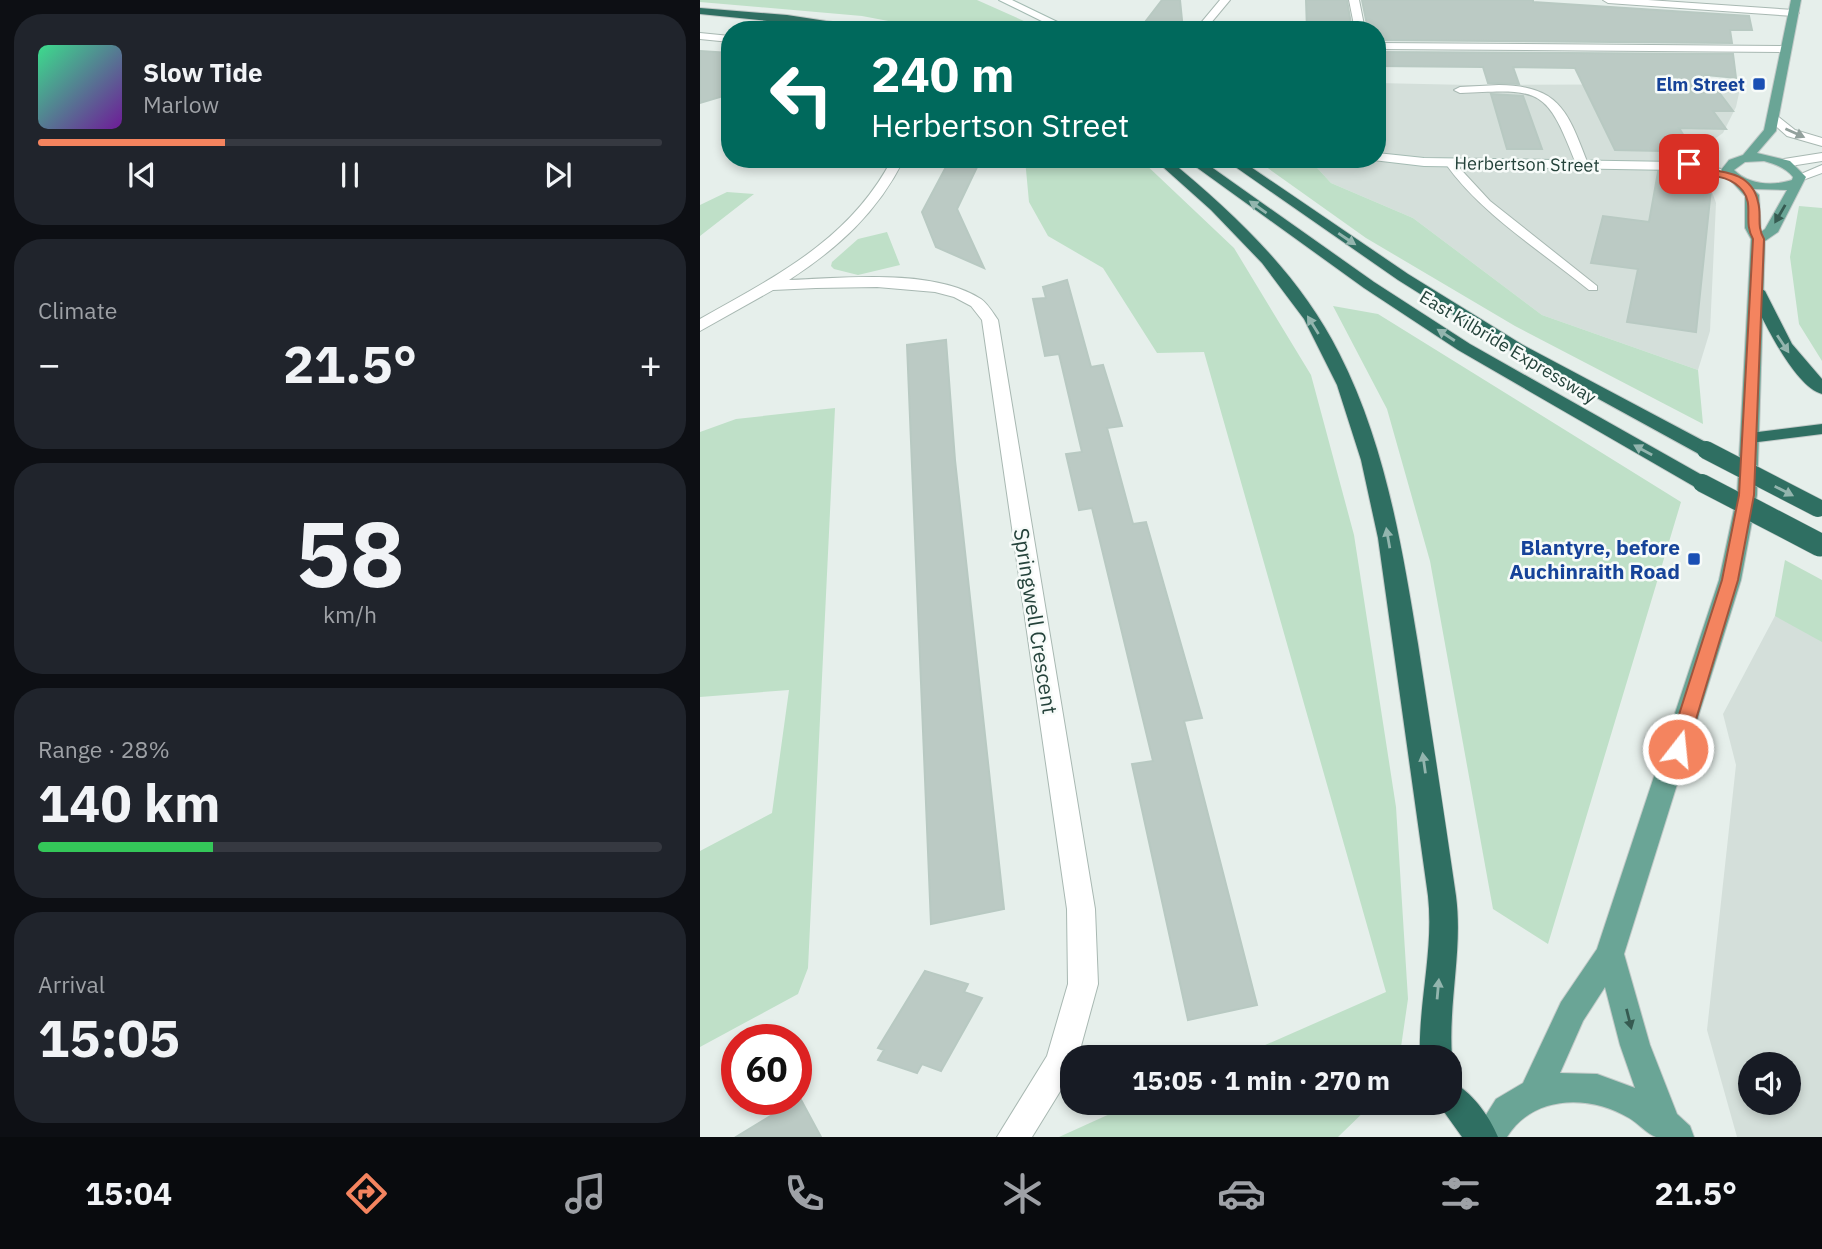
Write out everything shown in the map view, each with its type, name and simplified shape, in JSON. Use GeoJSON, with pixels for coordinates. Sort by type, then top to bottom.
{"type":"FeatureCollection","features":[{"type":"Feature","properties":{"kind":"highway"},"geometry":{"type":"LineString","coordinates":[[700,11],[810,21]]}},
{"type":"Feature","properties":{"kind":"highway"},"geometry":{"type":"LineString","coordinates":[[700,19],[721,21]]}},
{"type":"Feature","properties":{"kind":"highway"},"geometry":{"type":"LineString","coordinates":[[1170,168],[1242,231],[1298,301],[1345,383],[1366,442],[1397,583],[1440,880],[1444,920],[1436,1045]]}},
{"type":"Feature","properties":{"kind":"highway","name":"East Kilbride Expressway"},"geometry":{"type":"LineString","coordinates":[[1204,168],[1369,285],[1464,347],[1702,483],[1821,545]]}},
{"type":"Feature","properties":{"kind":"highway","name":"East Kilbride Expressway"},"geometry":{"type":"LineString","coordinates":[[1243,168],[1403,277],[1517,348],[1820,509]]}},
{"type":"Feature","properties":{"kind":"highway"},"geometry":{"type":"LineString","coordinates":[[1756,291],[1777,337],[1793,359],[1822,389]]}},
{"type":"Feature","properties":{"kind":"highway"},"geometry":{"type":"LineString","coordinates":[[1750,438],[1805,429],[1822,429]]}},
{"type":"Feature","properties":{"kind":"highway"},"geometry":{"type":"LineString","coordinates":[[1462,1111],[1482,1137]]}},
{"type":"Feature","properties":{"kind":"main road"},"geometry":{"type":"LineString","coordinates":[[1759,239],[1771,232],[1793,194],[1797,180],[1796,170],[1778,148],[1772,117],[1796,0]]}},
{"type":"Feature","properties":{"kind":"main road"},"geometry":{"type":"LineString","coordinates":[[1735,168],[1778,148]]}},
{"type":"Feature","properties":{"kind":"main road"},"geometry":{"type":"LineString","coordinates":[[1735,168],[1778,148]]}},
{"type":"Feature","properties":{"kind":"main road"},"geometry":{"type":"LineString","coordinates":[[1735,168],[1761,187],[1783,187],[1797,180]]}},
{"type":"Feature","properties":{"kind":"main road"},"geometry":{"type":"LineString","coordinates":[[1535,1092],[1572,1012],[1610,954],[1730,580],[1747,495],[1759,239],[1752,228],[1752,195],[1735,168]]}},
{"type":"Feature","properties":{"kind":"main road"},"geometry":{"type":"LineString","coordinates":[[1610,954],[1635,1045],[1671,1130]]}},
{"type":"Feature","properties":{"kind":"main road"},"geometry":{"type":"LineString","coordinates":[[1488,1137],[1506,1112],[1535,1092],[1560,1087],[1587,1087],[1614,1093],[1631,1101],[1671,1130]]}},
{"type":"Feature","properties":{"kind":"street"},"geometry":{"type":"LineString","coordinates":[[1004,0],[1050,21]]}},
{"type":"Feature","properties":{"kind":"street"},"geometry":{"type":"LineString","coordinates":[[1207,21],[1225,0]]}},
{"type":"Feature","properties":{"kind":"street"},"geometry":{"type":"LineString","coordinates":[[1354,0],[1358,21]]}},
{"type":"Feature","properties":{"kind":"street"},"geometry":{"type":"LineString","coordinates":[[1608,0],[1664,1],[1794,13]]}},
{"type":"Feature","properties":{"kind":"street"},"geometry":{"type":"LineString","coordinates":[[700,36],[721,38]]}},
{"type":"Feature","properties":{"kind":"street"},"geometry":{"type":"LineString","coordinates":[[1386,46],[1662,53],[1785,49]]}},
{"type":"Feature","properties":{"kind":"street"},"geometry":{"type":"LineString","coordinates":[[1460,90],[1516,89],[1543,96],[1558,108],[1582,164]]}},
{"type":"Feature","properties":{"kind":"street"},"geometry":{"type":"LineString","coordinates":[[1772,117],[1791,133],[1822,142]]}},
{"type":"Feature","properties":{"kind":"street"},"geometry":{"type":"LineString","coordinates":[[1778,148],[1822,157]]}},
{"type":"Feature","properties":{"kind":"street","name":"Herbertson Street"},"geometry":{"type":"LineString","coordinates":[[1386,159],[1450,163],[1676,166],[1704,173],[1735,168]]}},
{"type":"Feature","properties":{"kind":"street"},"geometry":{"type":"LineString","coordinates":[[700,326],[769,286],[852,226],[874,204],[894,168]]}},
{"type":"Feature","properties":{"kind":"street"},"geometry":{"type":"LineString","coordinates":[[1797,180],[1822,169]]}},
{"type":"Feature","properties":{"kind":"street","name":"Springwell Crescent"},"geometry":{"type":"LineString","coordinates":[[769,286],[873,283],[948,290],[976,302],[989,320],[1081,909],[1083,984],[1061,1062],[1013,1137]]}},
{"type":"Feature","properties":{"kind":"lane"},"geometry":{"type":"LineString","coordinates":[[1450,163],[1465,185],[1493,211],[1593,288]]}},
{"type":"Feature","properties":{"kind":"shaded area"},"geometry":{"type":"Polygon","coordinates":[[[1386,83],[1741,84],[1736,107],[1723,133],[1692,155],[1687,172],[1711,189],[1716,203],[1710,331],[1698,370],[1542,315],[1413,218],[1331,183],[1317,168],[1386,168],[1386,83]]]}},
{"type":"Feature","properties":{"kind":"shaded area"},"geometry":{"type":"Polygon","coordinates":[[[1776,614],[1822,640],[1822,1137],[1737,1137],[1707,1030],[1736,765],[1723,714],[1776,614]]]}},
{"type":"Feature","properties":{"kind":"green space"},"geometry":{"type":"Polygon","coordinates":[[[977,0],[1024,21],[888,21],[862,16],[700,2],[977,0]]]}},
{"type":"Feature","properties":{"kind":"green space"},"geometry":{"type":"Polygon","coordinates":[[[1026,168],[1150,168],[1234,248],[1311,375],[1354,535],[1396,807],[1408,999],[1401,1045],[1265,1045],[1386,992],[1204,352],[1157,353],[1103,268],[1048,236],[1029,202],[1026,168]]]}},
{"type":"Feature","properties":{"kind":"green space"},"geometry":{"type":"Polygon","coordinates":[[[1268,168],[1317,168],[1331,183],[1413,218],[1542,315],[1698,370],[1703,424],[1515,326],[1366,238],[1268,168]]]}},
{"type":"Feature","properties":{"kind":"green space"},"geometry":{"type":"Polygon","coordinates":[[[727,192],[754,194],[700,236],[700,205],[727,192]]]}},
{"type":"Feature","properties":{"kind":"green space"},"geometry":{"type":"Polygon","coordinates":[[[1799,206],[1822,208],[1822,361],[1799,324],[1790,257],[1799,206]]]}},
{"type":"Feature","properties":{"kind":"green space"},"geometry":{"type":"Polygon","coordinates":[[[887,232],[900,265],[858,275],[831,266],[832,262],[858,239],[887,232]]]}},
{"type":"Feature","properties":{"kind":"green space"},"geometry":{"type":"Polygon","coordinates":[[[1333,306],[1378,314],[1681,502],[1548,944],[1493,909],[1430,561],[1387,409],[1333,306]]]}},
{"type":"Feature","properties":{"kind":"green space"},"geometry":{"type":"Polygon","coordinates":[[[835,408],[808,968],[798,994],[743,1024],[721,1024],[721,1036],[700,1047],[700,851],[772,813],[789,690],[700,697],[700,432],[736,419],[835,408]]]}},
{"type":"Feature","properties":{"kind":"green space"},"geometry":{"type":"Polygon","coordinates":[[[1785,560],[1822,580],[1822,642],[1775,616],[1785,560]]]}},
{"type":"Feature","properties":{"kind":"green space"},"geometry":{"type":"Polygon","coordinates":[[[1108,1115],[1361,1115],[1338,1137],[1059,1137],[1108,1115]]]}},
{"type":"Feature","properties":{"kind":"building"},"geometry":{"type":"Polygon","coordinates":[[[1162,0],[1180,0],[1182,21],[1146,21],[1162,0]]]}},
{"type":"Feature","properties":{"kind":"building"},"geometry":{"type":"Polygon","coordinates":[[[1306,0],[1347,0],[1350,21],[1307,21],[1306,0]]]}},
{"type":"Feature","properties":{"kind":"building"},"geometry":{"type":"Polygon","coordinates":[[[1362,0],[1533,0],[1749,16],[1752,30],[1730,30],[1732,43],[1386,40],[1386,21],[1366,21],[1362,0]]]}},
{"type":"Feature","properties":{"kind":"building"},"geometry":{"type":"Polygon","coordinates":[[[700,51],[721,52],[721,97],[700,103],[700,51]]]}},
{"type":"Feature","properties":{"kind":"building"},"geometry":{"type":"Polygon","coordinates":[[[1386,52],[1733,54],[1736,78],[1706,75],[1733,111],[1713,111],[1726,129],[1679,128],[1701,163],[1661,159],[1662,151],[1615,150],[1575,68],[1513,67],[1519,84],[1488,83],[1483,67],[1386,66],[1386,52]]]}},
{"type":"Feature","properties":{"kind":"building"},"geometry":{"type":"Polygon","coordinates":[[[1491,94],[1523,96],[1542,149],[1507,149],[1491,94]]]}},
{"type":"Feature","properties":{"kind":"building"},"geometry":{"type":"Polygon","coordinates":[[[945,168],[977,168],[957,209],[984,268],[936,247],[922,212],[945,168]]]}},
{"type":"Feature","properties":{"kind":"building"},"geometry":{"type":"Polygon","coordinates":[[[1658,172],[1712,180],[1696,332],[1627,322],[1638,269],[1591,263],[1603,216],[1649,222],[1658,172]]]}},
{"type":"Feature","properties":{"kind":"building"},"geometry":{"type":"Polygon","coordinates":[[[1067,280],[1091,367],[1103,365],[1122,426],[1107,428],[1133,524],[1146,522],[1202,718],[1184,721],[1257,1005],[1188,1020],[1132,764],[1153,761],[1092,508],[1079,510],[1066,454],[1082,452],[1059,354],[1045,356],[1033,299],[1046,298],[1043,287],[1067,280]]]}},
{"type":"Feature","properties":{"kind":"building"},"geometry":{"type":"Polygon","coordinates":[[[946,340],[955,460],[1004,909],[931,924],[907,345],[946,340]]]}},
{"type":"Feature","properties":{"kind":"building"},"geometry":{"type":"Polygon","coordinates":[[[925,971],[968,984],[964,992],[982,998],[941,1071],[922,1064],[917,1073],[878,1060],[884,1050],[878,1048],[925,971]]]}},
{"type":"Feature","properties":{"kind":"building"},"geometry":{"type":"Polygon","coordinates":[[[772,1115],[809,1115],[821,1137],[736,1137],[772,1115]]]}},
{"type":"Feature","properties":{"kind":"place","name":"Elm Street"},"geometry":{"type":"Point","coordinates":[1759,84]}},
{"type":"Feature","properties":{"kind":"place","name":"Blantyre, before Auchinraith Road"},"geometry":{"type":"Point","coordinates":[1694,559]}},
{"type":"Feature","properties":{"kind":"route"},"geometry":{"type":"LineString","coordinates":[[1678,749],[1730,580],[1747,495],[1759,239],[1752,228],[1754,202],[1747,189],[1728,174],[1704,173],[1676,166],[1689,164]]}}]}
